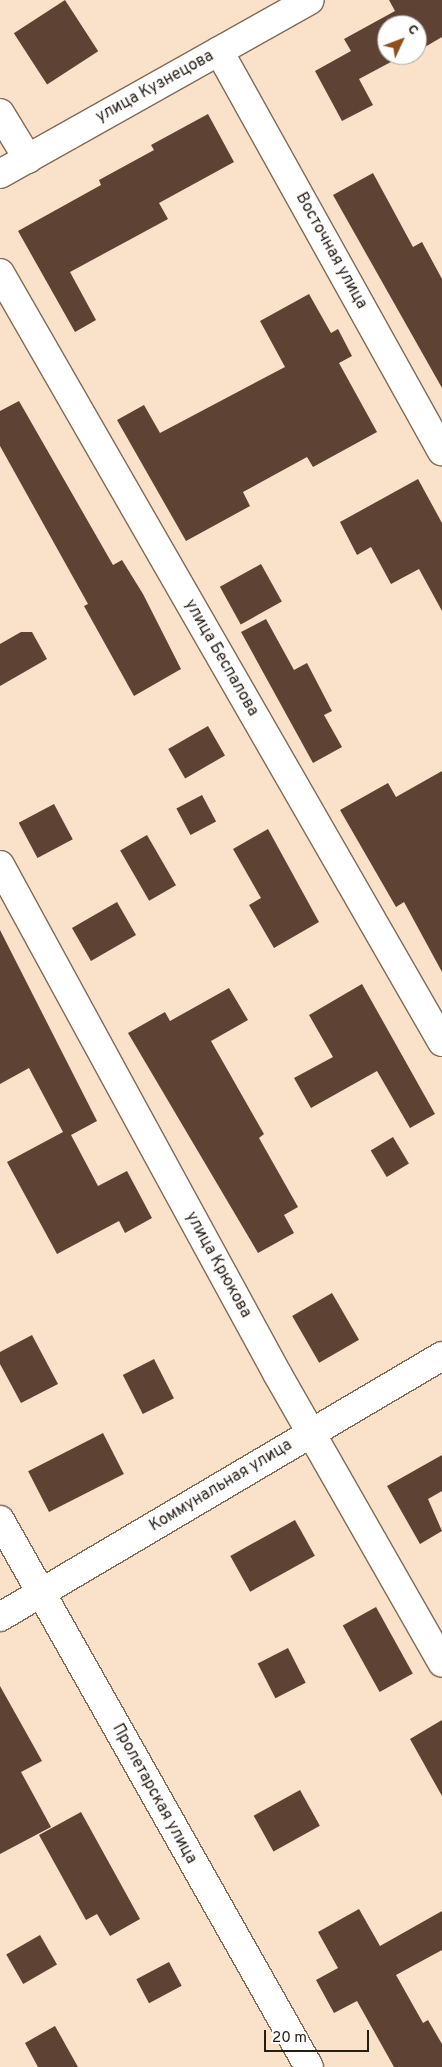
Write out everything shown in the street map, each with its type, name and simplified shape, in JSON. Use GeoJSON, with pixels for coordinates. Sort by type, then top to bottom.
{"type":"FeatureCollection","features":[{"type":"Feature","properties":{"kind":"street","name":"улица Кузнецова"},"geometry":{"type":"LineString","coordinates":[[0,174],[310,0]]}},
{"type":"Feature","properties":{"kind":"street","name":"Восточная улица"},"geometry":{"type":"LineString","coordinates":[[219,51],[442,451]]}},
{"type":"Feature","properties":{"kind":"street"},"geometry":{"type":"LineString","coordinates":[[0,113],[28,158]]}},
{"type":"Feature","properties":{"kind":"street","name":"улица Беспалова"},"geometry":{"type":"LineString","coordinates":[[0,273],[442,1042]]}},
{"type":"Feature","properties":{"kind":"street","name":"улица Крюкова"},"geometry":{"type":"LineString","coordinates":[[0,865],[311,1433],[442,1663]]}},
{"type":"Feature","properties":{"kind":"street","name":"Коммунальная улица"},"geometry":{"type":"LineString","coordinates":[[0,1617],[442,1356]]}},
{"type":"Feature","properties":{"kind":"street","name":"Пролетарская улица"},"geometry":{"type":"LineString","coordinates":[[0,1520],[309,2067]]}},
{"type":"Feature","properties":{"kind":"building"},"geometry":{"type":"Polygon","coordinates":[[[65,0],[98,51],[47,84],[14,33],[65,0]]]}},
{"type":"Feature","properties":{"kind":"building"},"geometry":{"type":"Polygon","coordinates":[[[389,0],[442,0],[442,37],[427,46],[427,15],[388,15],[395,11],[389,0]]]}},
{"type":"Feature","properties":{"kind":"building"},"geometry":{"type":"Polygon","coordinates":[[[377,21],[377,65],[385,65],[359,79],[373,105],[342,121],[315,71],[351,51],[344,39],[377,21]]]}},
{"type":"Feature","properties":{"kind":"building"},"geometry":{"type":"Polygon","coordinates":[[[208,114],[234,162],[159,203],[168,219],[70,272],[96,320],[75,332],[18,231],[101,185],[99,180],[154,150],[151,145],[208,114]]]}},
{"type":"Feature","properties":{"kind":"building"},"geometry":{"type":"Polygon","coordinates":[[[373,173],[413,247],[422,242],[442,279],[442,388],[333,195],[373,173]]]}},
{"type":"Feature","properties":{"kind":"building"},"geometry":{"type":"Polygon","coordinates":[[[309,294],[331,333],[338,329],[352,356],[339,363],[377,432],[313,467],[307,457],[243,492],[250,506],[186,541],[117,420],[144,405],[160,433],[285,367],[260,321],[309,294]]]}},
{"type":"Feature","properties":{"kind":"building"},"geometry":{"type":"Polygon","coordinates":[[[19,401],[113,565],[122,560],[143,594],[181,669],[134,696],[84,606],[88,604],[0,446],[0,411],[19,401]]]}},
{"type":"Feature","properties":{"kind":"building"},"geometry":{"type":"Polygon","coordinates":[[[418,479],[442,523],[442,611],[419,569],[391,584],[371,547],[357,555],[340,522],[418,479]]]}},
{"type":"Feature","properties":{"kind":"building"},"geometry":{"type":"Polygon","coordinates":[[[261,564],[282,602],[241,624],[220,587],[261,564]]]}},
{"type":"Feature","properties":{"kind":"building"},"geometry":{"type":"Polygon","coordinates":[[[266,619],[294,670],[307,663],[332,711],[324,715],[342,747],[313,763],[241,632],[266,619]]]}},
{"type":"Feature","properties":{"kind":"building"},"geometry":{"type":"Polygon","coordinates":[[[21,632],[32,632],[47,659],[0,686],[0,644],[21,632]]]}},
{"type":"Feature","properties":{"kind":"building"},"geometry":{"type":"Polygon","coordinates":[[[208,726],[225,755],[185,778],[168,749],[208,726]]]}},
{"type":"Feature","properties":{"kind":"building"},"geometry":{"type":"Polygon","coordinates":[[[442,771],[442,972],[404,902],[396,907],[340,810],[388,783],[396,797],[442,771]]]}},
{"type":"Feature","properties":{"kind":"building"},"geometry":{"type":"Polygon","coordinates":[[[202,795],[216,821],[190,835],[176,809],[202,795]]]}},
{"type":"Feature","properties":{"kind":"building"},"geometry":{"type":"Polygon","coordinates":[[[54,804],[73,839],[37,858],[19,823],[54,804]]]}},
{"type":"Feature","properties":{"kind":"building"},"geometry":{"type":"Polygon","coordinates":[[[268,829],[319,922],[274,948],[249,905],[261,898],[233,849],[268,829]]]}},
{"type":"Feature","properties":{"kind":"building"},"geometry":{"type":"Polygon","coordinates":[[[147,835],[176,885],[149,901],[120,850],[147,835]]]}},
{"type":"Feature","properties":{"kind":"building"},"geometry":{"type":"Polygon","coordinates":[[[117,902],[136,935],[91,961],[72,928],[117,902]]]}},
{"type":"Feature","properties":{"kind":"building"},"geometry":{"type":"Polygon","coordinates":[[[0,930],[97,1121],[71,1135],[98,1186],[127,1171],[152,1218],[125,1233],[119,1221],[57,1254],[7,1162],[63,1132],[29,1068],[0,1084],[0,930]]]}},
{"type":"Feature","properties":{"kind":"building"},"geometry":{"type":"Polygon","coordinates":[[[362,984],[435,1114],[410,1128],[377,1071],[311,1108],[294,1078],[333,1057],[309,1015],[362,984]]]}},
{"type":"Feature","properties":{"kind":"building"},"geometry":{"type":"Polygon","coordinates":[[[229,988],[248,1020],[211,1041],[264,1134],[259,1138],[298,1207],[284,1215],[294,1233],[258,1253],[128,1033],[165,1012],[170,1021],[229,988]]]}},
{"type":"Feature","properties":{"kind":"building"},"geometry":{"type":"Polygon","coordinates":[[[393,1137],[409,1164],[387,1177],[371,1150],[393,1137]]]}},
{"type":"Feature","properties":{"kind":"building"},"geometry":{"type":"Polygon","coordinates":[[[332,1293],[359,1340],[319,1363],[292,1316],[332,1293]]]}},
{"type":"Feature","properties":{"kind":"building"},"geometry":{"type":"Polygon","coordinates":[[[32,1335],[58,1384],[21,1403],[0,1364],[0,1352],[32,1335]]]}},
{"type":"Feature","properties":{"kind":"building"},"geometry":{"type":"Polygon","coordinates":[[[154,1359],[174,1398],[143,1414],[123,1375],[154,1359]]]}},
{"type":"Feature","properties":{"kind":"building"},"geometry":{"type":"Polygon","coordinates":[[[103,1433],[124,1474],[49,1512],[28,1471],[103,1433]]]}},
{"type":"Feature","properties":{"kind":"building"},"geometry":{"type":"Polygon","coordinates":[[[442,1455],[442,1491],[428,1499],[442,1531],[420,1544],[387,1486],[442,1455]]]}},
{"type":"Feature","properties":{"kind":"building"},"geometry":{"type":"Polygon","coordinates":[[[295,1520],[315,1556],[250,1592],[230,1556],[295,1520]]]}},
{"type":"Feature","properties":{"kind":"building"},"geometry":{"type":"Polygon","coordinates":[[[376,1607],[413,1673],[380,1692],[343,1625],[376,1607]]]}},
{"type":"Feature","properties":{"kind":"building"},"geometry":{"type":"Polygon","coordinates":[[[288,1648],[306,1683],[275,1698],[258,1663],[288,1648]]]}},
{"type":"Feature","properties":{"kind":"building"},"geometry":{"type":"Polygon","coordinates":[[[0,1686],[42,1761],[21,1772],[51,1827],[0,1854],[0,1686]]]}},
{"type":"Feature","properties":{"kind":"building"},"geometry":{"type":"Polygon","coordinates":[[[442,1720],[442,1796],[410,1739],[442,1720]]]}},
{"type":"Feature","properties":{"kind":"building"},"geometry":{"type":"Polygon","coordinates":[[[300,1790],[320,1826],[274,1852],[254,1816],[300,1790]]]}},
{"type":"Feature","properties":{"kind":"building"},"geometry":{"type":"Polygon","coordinates":[[[81,1812],[140,1919],[110,1936],[97,1914],[86,1920],[39,1835],[81,1812]]]}},
{"type":"Feature","properties":{"kind":"building"},"geometry":{"type":"Polygon","coordinates":[[[359,1909],[380,1946],[442,1911],[442,1950],[396,1975],[423,2023],[428,2020],[442,2044],[442,2067],[394,2067],[357,2001],[334,2013],[316,1980],[338,1968],[318,1932],[359,1909]]]}},
{"type":"Feature","properties":{"kind":"building"},"geometry":{"type":"Polygon","coordinates":[[[40,1935],[57,1964],[23,1984],[6,1954],[40,1935]]]}},
{"type":"Feature","properties":{"kind":"building"},"geometry":{"type":"Polygon","coordinates":[[[169,1962],[182,1986],[149,2003],[136,1979],[169,1962]]]}},
{"type":"Feature","properties":{"kind":"building"},"geometry":{"type":"Polygon","coordinates":[[[55,2026],[78,2067],[38,2067],[25,2043],[55,2026]]]}}]}
